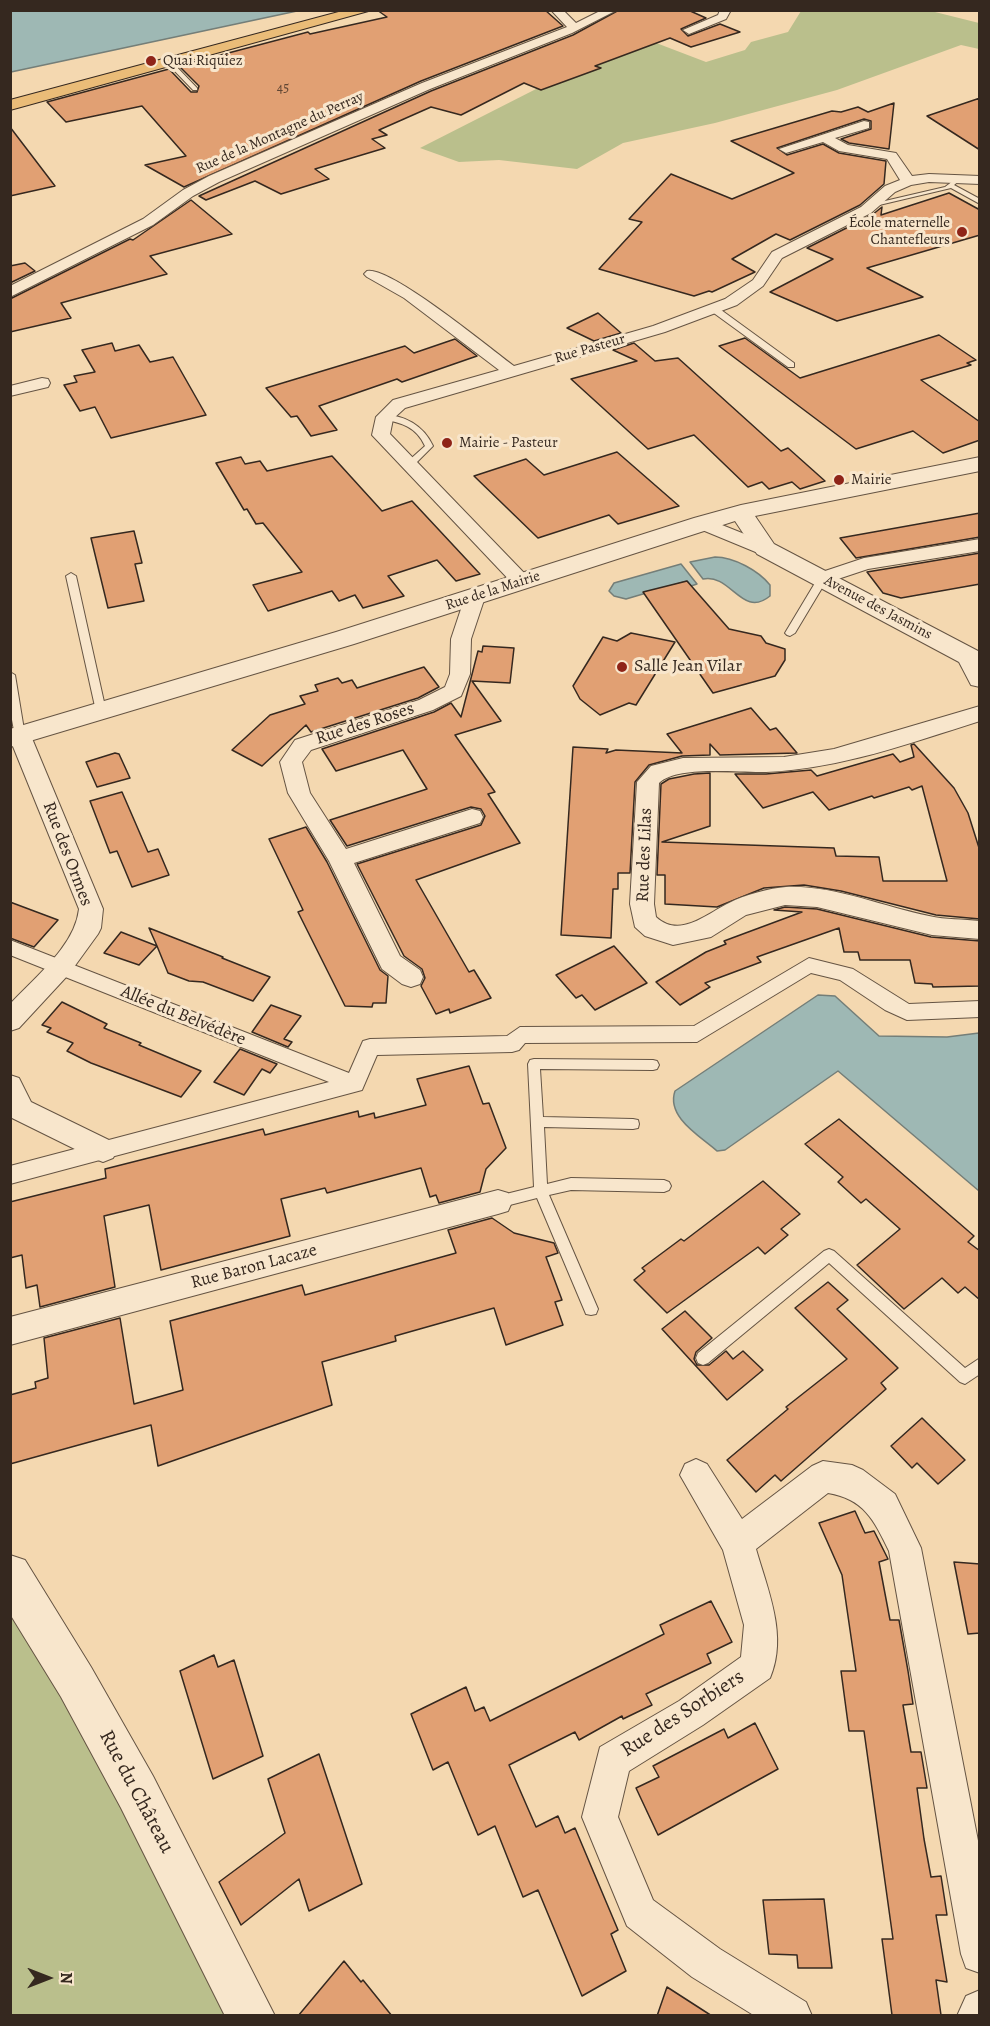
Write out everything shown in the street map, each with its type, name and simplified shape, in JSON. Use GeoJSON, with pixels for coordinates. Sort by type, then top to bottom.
{"type":"FeatureCollection","features":[{"type":"Feature","properties":{"kind":"main road"},"geometry":{"type":"LineString","coordinates":[[10,105],[365,10]]}},
{"type":"Feature","properties":{"kind":"street"},"geometry":{"type":"LineString","coordinates":[[556,10],[573,27]]}},
{"type":"Feature","properties":{"kind":"street","name":"Rue de la Montagne du Perray"},"geometry":{"type":"LineString","coordinates":[[10,292],[147,222],[188,193],[214,179],[426,87],[612,10]]}},
{"type":"Feature","properties":{"kind":"street"},"geometry":{"type":"LineString","coordinates":[[689,30],[722,17],[726,10]]}},
{"type":"Feature","properties":{"kind":"street"},"geometry":{"type":"LineString","coordinates":[[786,149],[864,125]]}},
{"type":"Feature","properties":{"kind":"street"},"geometry":{"type":"LineString","coordinates":[[825,137],[844,148],[885,153],[896,161],[899,171],[908,181]]}},
{"type":"Feature","properties":{"kind":"street","name":"Rue Pasteur"},"geometry":{"type":"LineString","coordinates":[[385,417],[399,404],[408,400],[659,329],[731,302],[758,283],[777,255],[875,204],[890,189],[908,181],[929,178],[954,183],[980,180]]}},
{"type":"Feature","properties":{"kind":"street"},"geometry":{"type":"LineString","coordinates":[[372,274],[409,295],[512,372]]}},
{"type":"Feature","properties":{"kind":"street"},"geometry":{"type":"LineString","coordinates":[[10,391],[42,382]]}},
{"type":"Feature","properties":{"kind":"street"},"geometry":{"type":"LineString","coordinates":[[385,417],[381,435],[521,581]]}},
{"type":"Feature","properties":{"kind":"street","name":"Rue de la Mairie"},"geometry":{"type":"LineString","coordinates":[[15,737],[475,597],[702,523],[741,512],[980,464]]}},
{"type":"Feature","properties":{"kind":"street"},"geometry":{"type":"LineString","coordinates":[[741,512],[765,549]]}},
{"type":"Feature","properties":{"kind":"street","name":"Avenue des Jasmins"},"geometry":{"type":"LineString","coordinates":[[702,523],[765,549],[974,656],[980,679]]}},
{"type":"Feature","properties":{"kind":"street"},"geometry":{"type":"LineString","coordinates":[[823,578],[864,564],[980,545]]}},
{"type":"Feature","properties":{"kind":"street","name":"Rue des Roses"},"geometry":{"type":"LineString","coordinates":[[411,977],[391,962],[340,859],[299,793],[291,762],[303,745],[426,705],[454,691],[460,674],[461,639],[475,597]]}},
{"type":"Feature","properties":{"kind":"street","name":"Rue des Lilas"},"geometry":{"type":"LineString","coordinates":[[980,713],[878,745],[814,760],[785,764],[669,766],[655,772],[648,782],[642,904],[644,921],[654,930],[673,936],[702,931],[740,908],[785,896],[817,898],[932,926],[980,930]]}},
{"type":"Feature","properties":{"kind":"street","name":"Rue des Ormes"},"geometry":{"type":"LineString","coordinates":[[10,1021],[60,967],[89,928],[91,909],[15,737]]}},
{"type":"Feature","properties":{"kind":"street"},"geometry":{"type":"LineString","coordinates":[[340,859],[472,817]]}},
{"type":"Feature","properties":{"kind":"street","name":"Allée du Belvédère"},"geometry":{"type":"LineString","coordinates":[[10,947],[355,1084]]}},
{"type":"Feature","properties":{"kind":"street"},"geometry":{"type":"LineString","coordinates":[[10,1175],[355,1084],[370,1047],[512,1044],[520,1035],[697,1034],[809,965],[846,974],[892,1005],[907,1011],[980,1009]]}},
{"type":"Feature","properties":{"kind":"street"},"geometry":{"type":"LineString","coordinates":[[10,1086],[21,1110],[103,1150]]}},
{"type":"Feature","properties":{"kind":"street","name":"Rue Baron Lacaze"},"geometry":{"type":"LineString","coordinates":[[10,1331],[498,1202]]}},
{"type":"Feature","properties":{"kind":"street","name":"Rue des Sorbiers"},"geometry":{"type":"LineString","coordinates":[[696,1475],[738,1543],[761,1625],[758,1666],[691,1713],[612,1760],[600,1817],[640,1914],[706,1963],[792,2016]]}},
{"type":"Feature","properties":{"kind":"street"},"geometry":{"type":"LineString","coordinates":[[738,1543],[823,1477],[852,1481],[884,1505],[905,1548],[980,1954]]}},
{"type":"Feature","properties":{"kind":"street","name":"Rue du Château"},"geometry":{"type":"LineString","coordinates":[[10,1575],[54,1642],[108,1737],[251,2016]]}},
{"type":"Feature","properties":{"kind":"street"},"geometry":{"type":"LineString","coordinates":[[977,2016],[980,2010]]}},
{"type":"Feature","properties":{"kind":"lane"},"geometry":{"type":"LineString","coordinates":[[169,62],[195,89]]}},
{"type":"Feature","properties":{"kind":"lane"},"geometry":{"type":"LineString","coordinates":[[875,204],[954,183],[980,202]]}},
{"type":"Feature","properties":{"kind":"lane"},"geometry":{"type":"LineString","coordinates":[[714,309],[791,365]]}},
{"type":"Feature","properties":{"kind":"lane"},"geometry":{"type":"LineString","coordinates":[[385,417],[402,419],[426,435],[429,446],[409,465]]}},
{"type":"Feature","properties":{"kind":"lane"},"geometry":{"type":"LineString","coordinates":[[71,576],[101,711]]}},
{"type":"Feature","properties":{"kind":"lane"},"geometry":{"type":"LineString","coordinates":[[790,633],[823,578]]}},
{"type":"Feature","properties":{"kind":"lane"},"geometry":{"type":"LineString","coordinates":[[10,675],[15,737]]}},
{"type":"Feature","properties":{"kind":"lane"},"geometry":{"type":"LineString","coordinates":[[591,1309],[541,1191],[534,1065],[653,1065]]}},
{"type":"Feature","properties":{"kind":"lane"},"geometry":{"type":"LineString","coordinates":[[537,1122],[633,1124]]}},
{"type":"Feature","properties":{"kind":"lane"},"geometry":{"type":"LineString","coordinates":[[498,1202],[571,1184],[664,1185]]}},
{"type":"Feature","properties":{"kind":"lane"},"geometry":{"type":"LineString","coordinates":[[703,1358],[829,1255],[964,1377],[980,1365]]}},
{"type":"Feature","properties":{"kind":"green space"},"geometry":{"type":"Polygon","coordinates":[[[801,11],[931,11],[979,23],[979,49],[961,45],[837,90],[715,123],[623,143],[577,169],[499,160],[459,162],[420,148],[538,88],[630,33],[706,62],[745,50],[751,42],[788,32],[801,11]]]}},
{"type":"Feature","properties":{"kind":"green space"},"geometry":{"type":"Polygon","coordinates":[[[10,1597],[234,2015],[11,2015],[10,1597]]]}},
{"type":"Feature","properties":{"kind":"water"},"geometry":{"type":"Polygon","coordinates":[[[11,10],[297,10],[297,11],[11,72],[11,10]]]}},
{"type":"Feature","properties":{"kind":"water"},"geometry":{"type":"Polygon","coordinates":[[[715,557],[730,559],[753,570],[770,585],[770,596],[760,602],[744,599],[721,582],[703,579],[690,562],[715,557]]]}},
{"type":"Feature","properties":{"kind":"water"},"geometry":{"type":"Polygon","coordinates":[[[681,564],[697,584],[691,586],[687,581],[626,599],[614,596],[609,591],[614,583],[681,564]]]}},
{"type":"Feature","properties":{"kind":"water"},"geometry":{"type":"Polygon","coordinates":[[[818,995],[835,996],[879,1036],[947,1037],[979,1033],[979,1191],[838,1071],[725,1150],[717,1151],[686,1125],[675,1109],[675,1091],[818,995]]]}},
{"type":"Feature","properties":{"kind":"building"},"geometry":{"type":"Polygon","coordinates":[[[377,10],[545,10],[563,26],[421,81],[184,187],[145,165],[186,156],[142,106],[66,122],[47,102],[169,69],[191,92],[197,92],[199,86],[179,66],[308,32],[310,34],[387,17],[377,10]]]}},
{"type":"Feature","properties":{"kind":"building"},"geometry":{"type":"Polygon","coordinates":[[[619,10],[688,10],[706,18],[681,29],[688,36],[720,24],[740,32],[691,47],[670,38],[595,66],[601,68],[541,90],[524,83],[461,115],[431,107],[379,130],[387,135],[372,139],[385,148],[315,169],[329,179],[281,194],[255,181],[206,200],[199,196],[431,91],[573,35],[619,10]]]}},
{"type":"Feature","properties":{"kind":"building"},"geometry":{"type":"Polygon","coordinates":[[[980,98],[980,150],[927,116],[980,98]]]}},
{"type":"Feature","properties":{"kind":"building"},"geometry":{"type":"Polygon","coordinates":[[[894,103],[889,149],[849,143],[841,139],[871,129],[871,121],[864,119],[777,148],[787,155],[823,144],[839,153],[886,161],[884,184],[860,205],[790,240],[776,234],[732,259],[755,272],[712,292],[694,296],[599,269],[642,222],[629,219],[671,174],[732,199],[794,173],[731,141],[832,111],[841,112],[858,107],[868,112],[894,103]]]}},
{"type":"Feature","properties":{"kind":"building"},"geometry":{"type":"Polygon","coordinates":[[[10,127],[55,186],[10,196],[10,127]]]}},
{"type":"Feature","properties":{"kind":"building"},"geometry":{"type":"Polygon","coordinates":[[[949,193],[980,210],[980,235],[867,268],[923,297],[837,321],[770,292],[833,259],[807,248],[872,215],[882,207],[881,215],[949,193]]]}},
{"type":"Feature","properties":{"kind":"building"},"geometry":{"type":"Polygon","coordinates":[[[191,200],[232,234],[150,256],[167,274],[61,303],[71,318],[10,332],[10,299],[130,239],[133,240],[191,200]]]}},
{"type":"Feature","properties":{"kind":"building"},"geometry":{"type":"Polygon","coordinates":[[[25,263],[35,271],[10,283],[10,266],[25,263]]]}},
{"type":"Feature","properties":{"kind":"building"},"geometry":{"type":"Polygon","coordinates":[[[598,313],[621,333],[594,341],[567,328],[598,313]]]}},
{"type":"Feature","properties":{"kind":"building"},"geometry":{"type":"Polygon","coordinates":[[[939,335],[976,360],[967,363],[971,365],[921,380],[980,422],[980,440],[943,453],[913,431],[856,449],[719,346],[745,338],[800,378],[939,335]]]}},
{"type":"Feature","properties":{"kind":"building"},"geometry":{"type":"Polygon","coordinates":[[[455,339],[477,356],[402,382],[397,379],[319,406],[337,430],[311,436],[297,416],[291,417],[266,388],[405,346],[414,353],[455,339]]]}},
{"type":"Feature","properties":{"kind":"building"},"geometry":{"type":"Polygon","coordinates":[[[112,343],[115,351],[139,345],[150,362],[173,357],[206,415],[111,438],[95,407],[80,411],[64,385],[77,382],[74,376],[95,372],[82,350],[112,343]]]}},
{"type":"Feature","properties":{"kind":"building"},"geometry":{"type":"Polygon","coordinates":[[[634,343],[655,361],[678,358],[781,451],[788,448],[825,481],[800,489],[792,482],[769,489],[762,482],[748,487],[694,435],[648,449],[571,379],[637,361],[613,350],[634,343]]]}},
{"type":"Feature","properties":{"kind":"building"},"geometry":{"type":"Polygon","coordinates":[[[617,452],[679,506],[618,524],[609,515],[538,538],[474,476],[526,459],[544,475],[617,452]]]}},
{"type":"Feature","properties":{"kind":"building"},"geometry":{"type":"Polygon","coordinates":[[[332,456],[382,511],[412,501],[480,574],[456,581],[437,560],[388,576],[404,596],[363,608],[355,595],[339,601],[332,591],[268,611],[253,585],[302,572],[263,523],[256,524],[247,509],[244,510],[216,463],[241,457],[245,464],[260,461],[267,471],[332,456]]]}},
{"type":"Feature","properties":{"kind":"building"},"geometry":{"type":"Polygon","coordinates":[[[980,513],[980,537],[856,558],[840,538],[980,513]]]}},
{"type":"Feature","properties":{"kind":"building"},"geometry":{"type":"Polygon","coordinates":[[[134,531],[142,563],[135,564],[144,601],[108,608],[91,538],[134,531]]]}},
{"type":"Feature","properties":{"kind":"building"},"geometry":{"type":"Polygon","coordinates":[[[980,553],[980,584],[901,598],[883,593],[867,572],[980,553]]]}},
{"type":"Feature","properties":{"kind":"building"},"geometry":{"type":"Polygon","coordinates":[[[687,581],[729,629],[761,636],[766,643],[785,649],[785,660],[775,676],[713,693],[643,592],[687,581]]]}},
{"type":"Feature","properties":{"kind":"building"},"geometry":{"type":"Polygon","coordinates":[[[631,633],[675,642],[636,705],[629,703],[600,715],[580,699],[573,686],[603,637],[617,641],[631,633]]]}},
{"type":"Feature","properties":{"kind":"building"},"geometry":{"type":"Polygon","coordinates":[[[483,646],[514,648],[510,683],[472,681],[501,721],[455,735],[495,792],[488,794],[520,843],[416,880],[469,972],[474,970],[491,998],[450,1013],[449,1009],[436,1014],[421,986],[425,978],[422,969],[404,956],[357,864],[481,825],[485,816],[481,809],[471,807],[347,846],[330,820],[427,789],[403,750],[336,771],[322,749],[434,712],[451,703],[461,717],[478,651],[482,652],[483,646]]]}},
{"type":"Feature","properties":{"kind":"building"},"geometry":{"type":"Polygon","coordinates":[[[424,667],[439,687],[418,698],[311,732],[306,725],[262,766],[232,750],[270,715],[305,704],[300,696],[318,691],[315,685],[338,678],[342,683],[352,680],[357,688],[424,667]]]}},
{"type":"Feature","properties":{"kind":"building"},"geometry":{"type":"Polygon","coordinates":[[[751,708],[770,730],[776,728],[797,753],[720,755],[710,744],[710,755],[682,756],[649,765],[635,782],[630,873],[618,873],[618,889],[613,889],[611,938],[561,935],[573,747],[608,749],[606,753],[616,750],[682,753],[667,734],[751,708]]]}},
{"type":"Feature","properties":{"kind":"building"},"geometry":{"type":"Polygon","coordinates":[[[914,744],[954,788],[968,813],[980,851],[980,919],[936,915],[841,891],[804,885],[764,888],[717,907],[665,904],[665,875],[657,875],[661,784],[669,779],[694,774],[710,773],[710,826],[662,842],[834,848],[836,856],[879,857],[883,881],[947,881],[922,786],[912,790],[909,787],[874,798],[872,796],[829,810],[813,792],[763,808],[735,774],[811,770],[817,776],[893,754],[900,762],[914,757],[911,745],[914,744]]]}},
{"type":"Feature","properties":{"kind":"building"},"geometry":{"type":"Polygon","coordinates":[[[115,753],[119,754],[130,778],[97,787],[86,762],[115,753]]]}},
{"type":"Feature","properties":{"kind":"building"},"geometry":{"type":"Polygon","coordinates":[[[122,792],[148,852],[158,849],[169,875],[132,887],[117,851],[110,853],[90,801],[122,792]]]}},
{"type":"Feature","properties":{"kind":"building"},"geometry":{"type":"Polygon","coordinates":[[[306,827],[327,862],[380,970],[388,976],[386,1003],[373,1003],[372,1007],[345,1006],[298,912],[303,910],[269,839],[306,827]]]}},
{"type":"Feature","properties":{"kind":"building"},"geometry":{"type":"Polygon","coordinates":[[[10,902],[58,920],[34,947],[10,938],[10,902]]]}},
{"type":"Feature","properties":{"kind":"building"},"geometry":{"type":"Polygon","coordinates":[[[785,907],[817,909],[931,937],[980,941],[980,986],[933,987],[932,984],[915,983],[910,960],[860,960],[858,952],[844,952],[839,928],[757,957],[761,962],[705,983],[710,987],[680,1005],[656,982],[706,952],[726,944],[724,941],[802,912],[774,910],[785,907]]]}},
{"type":"Feature","properties":{"kind":"building"},"geometry":{"type":"Polygon","coordinates":[[[149,928],[270,977],[253,1001],[203,982],[189,981],[168,973],[149,928]]]}},
{"type":"Feature","properties":{"kind":"building"},"geometry":{"type":"Polygon","coordinates":[[[121,932],[157,946],[139,965],[104,953],[121,932]]]}},
{"type":"Feature","properties":{"kind":"building"},"geometry":{"type":"Polygon","coordinates":[[[614,946],[647,983],[595,1010],[582,995],[576,998],[556,975],[614,946]]]}},
{"type":"Feature","properties":{"kind":"building"},"geometry":{"type":"Polygon","coordinates":[[[62,1002],[107,1024],[104,1028],[201,1071],[181,1097],[91,1063],[67,1051],[73,1043],[47,1032],[51,1028],[42,1025],[62,1002]]]}},
{"type":"Feature","properties":{"kind":"building"},"geometry":{"type":"Polygon","coordinates":[[[271,1005],[301,1016],[284,1039],[292,1042],[288,1047],[252,1032],[271,1005]]]}},
{"type":"Feature","properties":{"kind":"building"},"geometry":{"type":"Polygon","coordinates":[[[240,1049],[277,1064],[270,1073],[262,1069],[244,1095],[214,1082],[240,1049]]]}},
{"type":"Feature","properties":{"kind":"building"},"geometry":{"type":"Polygon","coordinates":[[[469,1066],[483,1104],[489,1103],[506,1148],[486,1169],[480,1192],[439,1203],[436,1195],[430,1197],[421,1168],[327,1193],[325,1188],[281,1199],[290,1236],[161,1270],[149,1205],[104,1216],[115,1287],[40,1307],[37,1285],[26,1288],[22,1255],[10,1258],[10,1202],[106,1178],[105,1169],[263,1129],[265,1135],[358,1111],[359,1117],[374,1113],[375,1118],[426,1105],[417,1079],[469,1066]]]}},
{"type":"Feature","properties":{"kind":"building"},"geometry":{"type":"Polygon","coordinates":[[[839,1119],[974,1236],[968,1242],[980,1251],[980,1300],[965,1287],[958,1293],[942,1278],[904,1309],[857,1265],[900,1229],[866,1199],[861,1203],[838,1182],[843,1177],[805,1144],[839,1119]]]}},
{"type":"Feature","properties":{"kind":"building"},"geometry":{"type":"Polygon","coordinates":[[[763,1181],[800,1214],[781,1229],[788,1235],[765,1254],[758,1247],[667,1313],[634,1280],[645,1271],[642,1268],[681,1239],[684,1241],[763,1181]]]}},
{"type":"Feature","properties":{"kind":"building"},"geometry":{"type":"Polygon","coordinates":[[[492,1218],[514,1233],[554,1243],[558,1253],[546,1257],[562,1300],[555,1302],[563,1325],[506,1345],[494,1308],[395,1336],[396,1341],[322,1362],[332,1405],[158,1466],[151,1425],[10,1464],[10,1395],[36,1388],[35,1382],[48,1378],[44,1338],[120,1318],[134,1404],[183,1390],[170,1321],[302,1285],[305,1295],[456,1253],[448,1230],[492,1218]]]}},
{"type":"Feature","properties":{"kind":"building"},"geometry":{"type":"Polygon","coordinates":[[[828,1282],[848,1300],[837,1309],[898,1368],[881,1383],[886,1389],[781,1481],[775,1475],[756,1492],[727,1460],[788,1409],[786,1407],[847,1359],[795,1308],[828,1282]]]}},
{"type":"Feature","properties":{"kind":"building"},"geometry":{"type":"Polygon","coordinates":[[[685,1311],[712,1338],[696,1352],[694,1359],[697,1365],[709,1365],[726,1351],[733,1359],[743,1351],[763,1370],[727,1400],[662,1329],[685,1311]]]}},
{"type":"Feature","properties":{"kind":"building"},"geometry":{"type":"Polygon","coordinates":[[[922,1418],[965,1460],[938,1484],[917,1463],[912,1468],[891,1446],[922,1418]]]}},
{"type":"Feature","properties":{"kind":"building"},"geometry":{"type":"Polygon","coordinates":[[[855,1511],[865,1533],[874,1531],[888,1559],[879,1562],[890,1620],[899,1620],[908,1671],[913,1704],[903,1705],[911,1752],[921,1752],[927,1788],[917,1788],[924,1839],[931,1877],[941,1876],[947,1915],[936,1915],[947,1982],[936,1980],[941,2015],[892,2015],[882,1939],[893,1939],[864,1731],[849,1731],[841,1671],[856,1671],[842,1575],[819,1523],[855,1511]]]}},
{"type":"Feature","properties":{"kind":"building"},"geometry":{"type":"Polygon","coordinates":[[[954,1562],[980,1564],[980,1633],[968,1634],[954,1562]]]}},
{"type":"Feature","properties":{"kind":"building"},"geometry":{"type":"Polygon","coordinates":[[[711,1601],[732,1642],[707,1654],[711,1663],[646,1694],[652,1705],[623,1719],[622,1716],[579,1740],[575,1732],[509,1765],[536,1827],[558,1816],[565,1833],[575,1828],[618,1930],[611,1934],[626,1971],[582,1996],[538,1890],[523,1897],[495,1826],[478,1835],[448,1762],[433,1770],[411,1714],[466,1687],[475,1711],[484,1707],[490,1721],[664,1634],[660,1625],[711,1601]]]}},
{"type":"Feature","properties":{"kind":"building"},"geometry":{"type":"Polygon","coordinates":[[[214,1655],[218,1667],[234,1660],[263,1756],[213,1779],[180,1671],[214,1655]]]}},
{"type":"Feature","properties":{"kind":"building"},"geometry":{"type":"Polygon","coordinates":[[[755,1723],[778,1769],[658,1835],[636,1788],[659,1777],[653,1766],[724,1729],[728,1738],[755,1723]]]}},
{"type":"Feature","properties":{"kind":"building"},"geometry":{"type":"Polygon","coordinates":[[[319,1754],[362,1884],[309,1911],[299,1879],[241,1925],[219,1882],[285,1833],[268,1779],[319,1754]]]}},
{"type":"Feature","properties":{"kind":"building"},"geometry":{"type":"Polygon","coordinates":[[[824,1899],[832,1968],[798,1968],[797,1955],[769,1954],[763,1900],[824,1899]]]}},
{"type":"Feature","properties":{"kind":"building"},"geometry":{"type":"Polygon","coordinates":[[[344,1961],[361,1982],[363,1980],[392,2016],[298,2016],[344,1961]]]}},
{"type":"Feature","properties":{"kind":"building"},"geometry":{"type":"Polygon","coordinates":[[[667,1987],[712,2016],[657,2016],[667,1987]]]}},
{"type":"Feature","properties":{"kind":"place","name":"Quai Riquiez"},"geometry":{"type":"Point","coordinates":[151,61]}},
{"type":"Feature","properties":{"kind":"place","name":"École maternelle Chantefleurs"},"geometry":{"type":"Point","coordinates":[962,232]}},
{"type":"Feature","properties":{"kind":"place","name":"Mairie - Pasteur"},"geometry":{"type":"Point","coordinates":[447,443]}},
{"type":"Feature","properties":{"kind":"place","name":"Mairie"},"geometry":{"type":"Point","coordinates":[839,480]}},
{"type":"Feature","properties":{"kind":"place","name":"Salle Jean Vilar"},"geometry":{"type":"Point","coordinates":[622,667]}}]}
